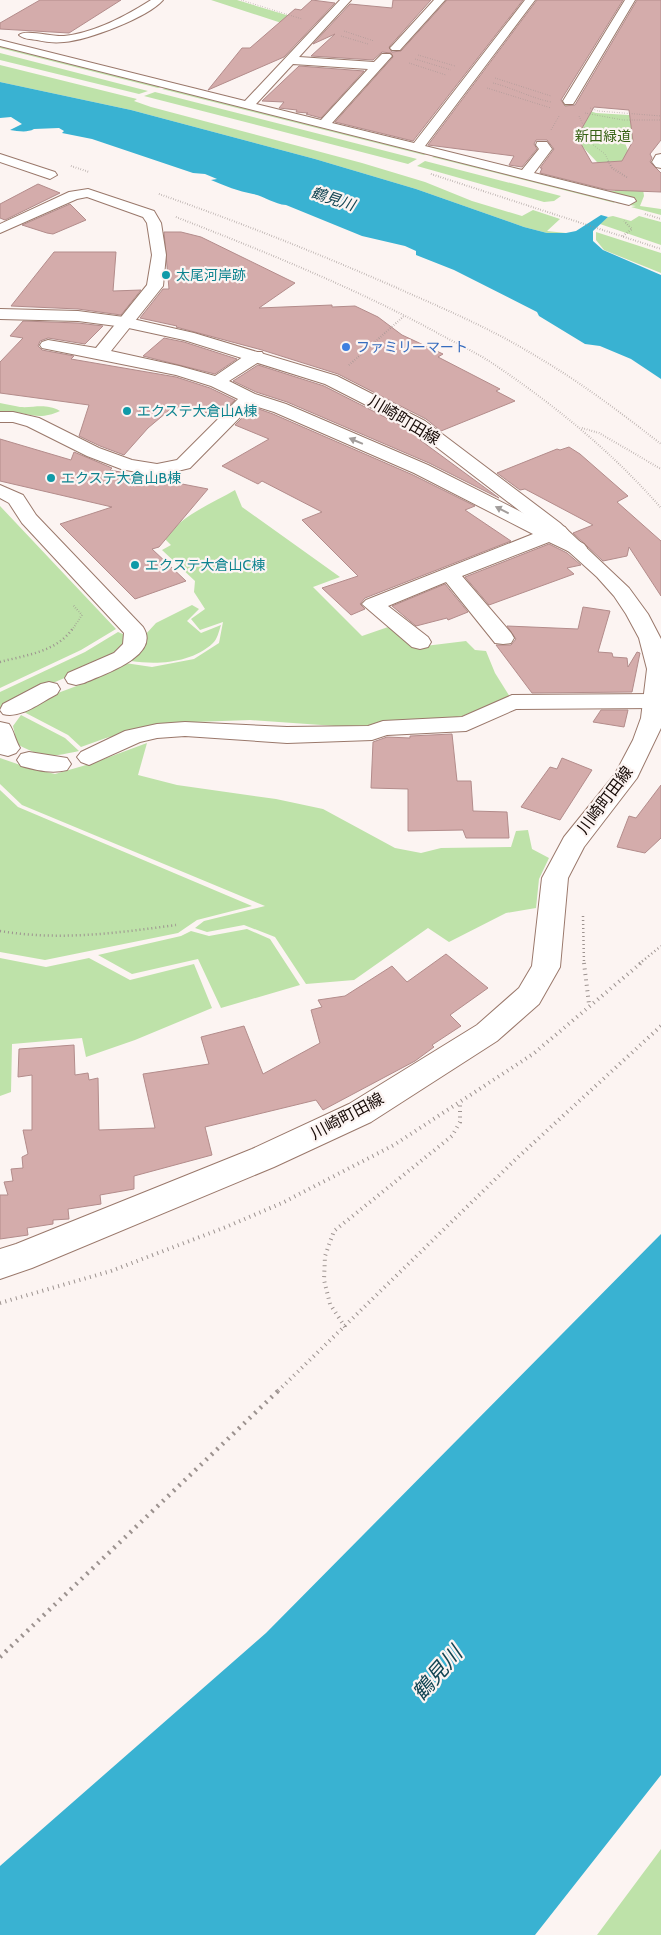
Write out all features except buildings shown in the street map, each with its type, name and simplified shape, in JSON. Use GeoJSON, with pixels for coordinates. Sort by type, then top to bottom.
{"type":"FeatureCollection","features":[{"type":"Feature","properties":{"kind":"street"},"geometry":{"type":"LineString","coordinates":[[4,35],[70,38],[130,17],[158,0]]}},
{"type":"Feature","properties":{"kind":"street"},"geometry":{"type":"LineString","coordinates":[[396,48],[440,0]]}},
{"type":"Feature","properties":{"kind":"street"},"geometry":{"type":"LineString","coordinates":[[417,148],[530,0]]}},
{"type":"Feature","properties":{"kind":"street"},"geometry":{"type":"LineString","coordinates":[[569,101],[630,0]]}},
{"type":"Feature","properties":{"kind":"street"},"geometry":{"type":"LineString","coordinates":[[329,1],[345,1]]}},
{"type":"Feature","properties":{"kind":"street"},"geometry":{"type":"LineString","coordinates":[[248,105],[345,1]]}},
{"type":"Feature","properties":{"kind":"street"},"geometry":{"type":"LineString","coordinates":[[4,35],[248,105],[629,201]]}},
{"type":"Feature","properties":{"kind":"street"},"geometry":{"type":"LineString","coordinates":[[301,48],[320,50]]}},
{"type":"Feature","properties":{"kind":"street"},"geometry":{"type":"LineString","coordinates":[[324,124],[386,56],[339,52]]}},
{"type":"Feature","properties":{"kind":"street"},"geometry":{"type":"LineString","coordinates":[[291,60],[376,66]]}},
{"type":"Feature","properties":{"kind":"street"},"geometry":{"type":"LineString","coordinates":[[526,174],[546,149],[542,145]]}},
{"type":"Feature","properties":{"kind":"street"},"geometry":{"type":"LineString","coordinates":[[0,158],[50,175]]}},
{"type":"Feature","properties":{"kind":"street"},"geometry":{"type":"LineString","coordinates":[[661,158],[659,162],[661,164]]}},
{"type":"Feature","properties":{"kind":"street"},"geometry":{"type":"LineString","coordinates":[[0,229],[74,195],[88,193],[150,214],[154,223],[159,255],[155,286],[100,354]]}},
{"type":"Feature","properties":{"kind":"street","name":"川崎町田線"},"geometry":{"type":"LineString","coordinates":[[0,314],[78,316],[124,322],[188,336],[331,380],[419,426],[554,533],[577,548],[610,579],[637,614],[650,638],[658,669],[653,718],[645,740],[625,778],[573,843],[555,878],[546,967],[529,996],[487,1033],[360,1113],[262,1158],[20,1258],[0,1264]]}},
{"type":"Feature","properties":{"kind":"street"},"geometry":{"type":"LineString","coordinates":[[48,346],[100,354],[179,371],[217,382],[249,398],[280,408],[421,469],[554,533]]}},
{"type":"Feature","properties":{"kind":"street"},"geometry":{"type":"LineString","coordinates":[[217,382],[256,356]]}},
{"type":"Feature","properties":{"kind":"street"},"geometry":{"type":"LineString","coordinates":[[0,417],[13,417],[33,422],[93,452],[128,465],[157,470],[184,464],[249,398]]}},
{"type":"Feature","properties":{"kind":"street"},"geometry":{"type":"LineString","coordinates":[[0,491],[20,503],[30,520],[135,632],[134,646],[122,658],[76,678]]}},
{"type":"Feature","properties":{"kind":"street"},"geometry":{"type":"LineString","coordinates":[[0,509],[20,503]]}},
{"type":"Feature","properties":{"kind":"street"},"geometry":{"type":"LineString","coordinates":[[420,642],[374,604],[554,533]]}},
{"type":"Feature","properties":{"kind":"street"},"geometry":{"type":"LineString","coordinates":[[450,574],[503,638]]}},
{"type":"Feature","properties":{"kind":"street"},"geometry":{"type":"LineString","coordinates":[[11,709],[49,689]]}},
{"type":"Feature","properties":{"kind":"street"},"geometry":{"type":"LineString","coordinates":[[89,757],[133,736],[157,731],[185,729],[287,735],[372,733],[383,728],[466,724],[512,702],[656,701]]}},
{"type":"Feature","properties":{"kind":"street"},"geometry":{"type":"LineString","coordinates":[[29,760],[44,764],[59,764]]}},
{"type":"Feature","properties":{"kind":"path"},"geometry":{"type":"LineString","coordinates":[[241,0],[323,25]]}},
{"type":"Feature","properties":{"kind":"path"},"geometry":{"type":"LineString","coordinates":[[577,112],[592,144],[605,154],[612,168],[631,180],[636,194],[629,201]]}},
{"type":"Feature","properties":{"kind":"path"},"geometry":{"type":"LineString","coordinates":[[65,165],[92,173]]}},
{"type":"Feature","properties":{"kind":"path"},"geometry":{"type":"LineString","coordinates":[[154,192],[227,218],[339,263],[481,325],[535,355],[611,404],[661,444]]}},
{"type":"Feature","properties":{"kind":"path"},"geometry":{"type":"LineString","coordinates":[[170,215],[277,256],[404,316],[494,364],[580,428],[633,476],[661,508]]}},
{"type":"Feature","properties":{"kind":"path"},"geometry":{"type":"LineString","coordinates":[[565,217],[661,249]]}},
{"type":"Feature","properties":{"kind":"path"},"geometry":{"type":"LineString","coordinates":[[618,218],[632,227],[631,230],[621,236]]}},
{"type":"Feature","properties":{"kind":"path"},"geometry":{"type":"LineString","coordinates":[[331,380],[387,333],[404,316]]}},
{"type":"Feature","properties":{"kind":"path"},"geometry":{"type":"LineString","coordinates":[[580,428],[599,433],[661,469]]}},
{"type":"Feature","properties":{"kind":"path"},"geometry":{"type":"LineString","coordinates":[[0,662],[51,648],[68,636],[82,615],[72,604]]}},
{"type":"Feature","properties":{"kind":"path"},"geometry":{"type":"LineString","coordinates":[[582,907],[584,965],[590,1005]]}},
{"type":"Feature","properties":{"kind":"path"},"geometry":{"type":"LineString","coordinates":[[0,930],[24,936],[85,938],[176,925]]}},
{"type":"Feature","properties":{"kind":"path"},"geometry":{"type":"LineString","coordinates":[[0,1657],[516,1159],[661,1026]]}},
{"type":"Feature","properties":{"kind":"path"},"geometry":{"type":"LineString","coordinates":[[345,1326],[334,1312],[322,1269],[325,1250],[334,1231],[452,1136],[460,1122],[460,1103]]}},
{"type":"Feature","properties":{"kind":"green space"},"geometry":{"type":"Polygon","coordinates":[[[211,0],[237,0],[313,23],[306,31],[211,0]]]}},
{"type":"Feature","properties":{"kind":"green space"},"geometry":{"type":"Polygon","coordinates":[[[0,45],[162,87],[158,88],[0,48],[0,45]]]}},
{"type":"Feature","properties":{"kind":"green space"},"geometry":{"type":"Polygon","coordinates":[[[0,53],[148,91],[139,94],[0,60],[0,53]]]}},
{"type":"Feature","properties":{"kind":"green space"},"geometry":{"type":"Polygon","coordinates":[[[0,65],[137,99],[134,101],[151,107],[362,163],[425,182],[472,201],[522,216],[533,210],[560,219],[547,231],[566,233],[547,233],[524,227],[416,189],[315,159],[131,110],[0,82],[0,65]]]}},
{"type":"Feature","properties":{"kind":"green space","name":"新田緑道"},"geometry":{"type":"Polygon","coordinates":[[[483,76],[596,113],[661,117],[635,142],[628,141],[625,143],[643,189],[644,196],[640,206],[661,209],[661,215],[631,207],[636,206],[616,203],[615,196],[607,194],[608,191],[615,191],[614,180],[578,142],[575,126],[564,111],[475,81],[483,76]]]}},
{"type":"Feature","properties":{"kind":"green space"},"geometry":{"type":"Polygon","coordinates":[[[166,88],[427,154],[424,155],[162,89],[166,88]]]}},
{"type":"Feature","properties":{"kind":"green space"},"geometry":{"type":"Polygon","coordinates":[[[155,92],[417,159],[408,164],[144,96],[155,92]]]}},
{"type":"Feature","properties":{"kind":"green space"},"geometry":{"type":"Polygon","coordinates":[[[436,155],[610,199],[615,203],[432,157],[436,155]]]}},
{"type":"Feature","properties":{"kind":"green space"},"geometry":{"type":"Polygon","coordinates":[[[425,161],[561,196],[554,201],[544,202],[417,166],[425,161]]]}},
{"type":"Feature","properties":{"kind":"green space"},"geometry":{"type":"Polygon","coordinates":[[[613,216],[631,221],[639,216],[661,222],[661,245],[600,224],[608,217],[613,216]]]}},
{"type":"Feature","properties":{"kind":"green space"},"geometry":{"type":"Polygon","coordinates":[[[596,232],[661,253],[661,273],[604,250],[596,240],[596,232]]]}},
{"type":"Feature","properties":{"kind":"green space"},"geometry":{"type":"Polygon","coordinates":[[[0,403],[20,407],[45,406],[60,411],[43,416],[0,412],[0,403]]]}},
{"type":"Feature","properties":{"kind":"green space"},"geometry":{"type":"Polygon","coordinates":[[[235,490],[242,507],[340,577],[313,587],[362,636],[391,626],[417,647],[466,641],[475,650],[486,651],[495,673],[510,697],[460,717],[378,722],[364,728],[250,720],[166,723],[106,738],[81,747],[68,735],[22,711],[39,700],[82,684],[125,663],[152,667],[194,659],[219,643],[223,622],[200,630],[191,619],[205,609],[194,592],[195,581],[162,550],[171,545],[165,539],[171,531],[187,517],[235,490]]]}},
{"type":"Feature","properties":{"kind":"green space"},"geometry":{"type":"Polygon","coordinates":[[[0,506],[116,629],[81,650],[0,688],[0,506]]]}},
{"type":"Feature","properties":{"kind":"green space"},"geometry":{"type":"Polygon","coordinates":[[[192,605],[199,609],[187,621],[201,633],[221,625],[217,638],[213,643],[205,650],[185,659],[152,663],[131,661],[140,648],[145,635],[156,623],[192,605]]]}},
{"type":"Feature","properties":{"kind":"green space"},"geometry":{"type":"Polygon","coordinates":[[[118,632],[130,637],[116,656],[20,697],[0,708],[0,692],[85,652],[118,632]]]}},
{"type":"Feature","properties":{"kind":"green space"},"geometry":{"type":"Polygon","coordinates":[[[21,715],[65,738],[79,751],[61,755],[48,755],[34,752],[17,744],[13,726],[21,715]]]}},
{"type":"Feature","properties":{"kind":"green space"},"geometry":{"type":"Polygon","coordinates":[[[147,743],[138,775],[177,785],[276,799],[323,809],[395,848],[421,853],[441,848],[511,847],[516,831],[528,830],[532,849],[549,858],[539,879],[536,908],[506,913],[449,942],[428,928],[354,980],[306,984],[275,937],[244,925],[207,932],[195,928],[204,921],[265,906],[22,805],[0,784],[0,758],[55,774],[93,763],[147,743]]]}},
{"type":"Feature","properties":{"kind":"green space"},"geometry":{"type":"Polygon","coordinates":[[[0,790],[18,807],[252,906],[197,920],[178,933],[45,960],[0,952],[0,790]]]}},
{"type":"Feature","properties":{"kind":"green space"},"geometry":{"type":"Polygon","coordinates":[[[247,929],[270,939],[300,985],[221,1008],[198,959],[132,974],[98,955],[181,936],[191,931],[209,936],[247,929]]]}},
{"type":"Feature","properties":{"kind":"green space"},"geometry":{"type":"Polygon","coordinates":[[[0,958],[46,967],[89,958],[130,980],[194,964],[212,1008],[135,1040],[86,1057],[82,1038],[12,1044],[11,1092],[0,1096],[0,958]]]}},
{"type":"Feature","properties":{"kind":"green space"},"geometry":{"type":"Polygon","coordinates":[[[661,1849],[661,1935],[597,1935],[661,1849]]]}},
{"type":"Feature","properties":{"kind":"water","name":"鶴見川"},"geometry":{"type":"Polygon","coordinates":[[[0,82],[131,110],[315,159],[416,189],[524,227],[547,233],[576,231],[601,215],[608,217],[593,231],[593,241],[603,250],[661,275],[661,379],[631,359],[600,346],[585,344],[539,316],[537,312],[454,270],[416,255],[416,251],[405,246],[362,236],[286,205],[221,184],[211,180],[217,179],[205,174],[193,173],[92,139],[62,133],[64,131],[59,128],[25,131],[10,130],[22,124],[11,117],[0,118],[0,82]]]}},
{"type":"Feature","properties":{"kind":"water","name":"鶴見川"},"geometry":{"type":"Polygon","coordinates":[[[661,1234],[661,1775],[535,1935],[0,1935],[0,1866],[266,1633],[661,1234]]]}},
{"type":"Feature","properties":{"kind":"place","name":"太尾河岸跡"},"geometry":{"type":"Point","coordinates":[166,275]}},
{"type":"Feature","properties":{"kind":"place","name":"ファミリーマート"},"geometry":{"type":"Point","coordinates":[346,347]}},
{"type":"Feature","properties":{"kind":"place","name":"エクステ大倉山A棟"},"geometry":{"type":"Point","coordinates":[127,411]}},
{"type":"Feature","properties":{"kind":"place","name":"エクステ大倉山B棟"},"geometry":{"type":"Point","coordinates":[51,478]}},
{"type":"Feature","properties":{"kind":"place","name":"エクステ大倉山C棟"},"geometry":{"type":"Point","coordinates":[135,565]}}]}
